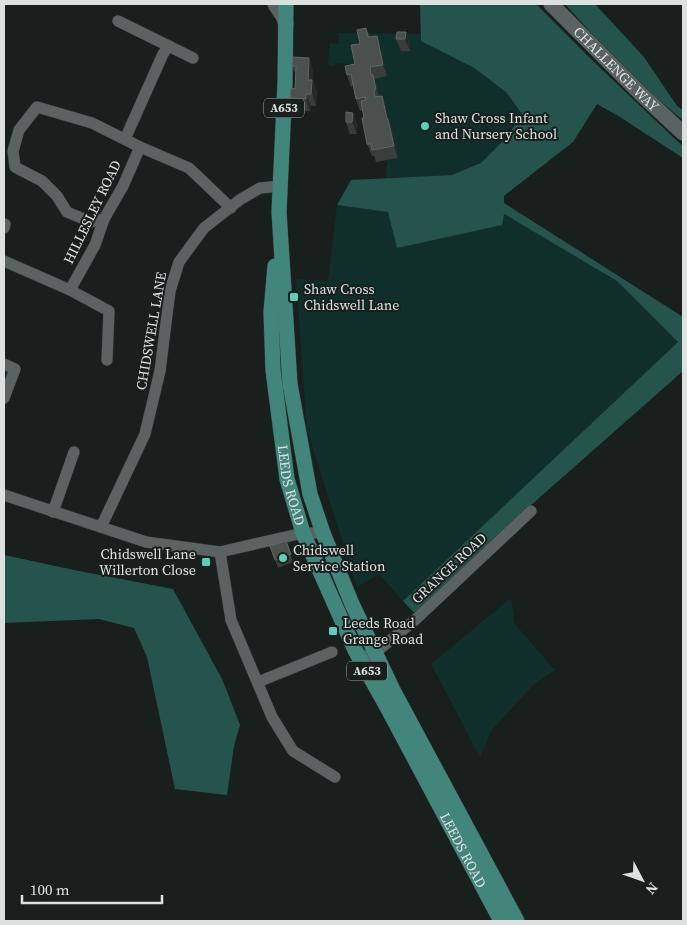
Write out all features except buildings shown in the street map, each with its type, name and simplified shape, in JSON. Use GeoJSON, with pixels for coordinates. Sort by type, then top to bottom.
{"type":"FeatureCollection","features":[{"type":"Feature","properties":{"kind":"main road"},"geometry":{"type":"LineString","coordinates":[[275,4],[286,24]]}},
{"type":"Feature","properties":{"kind":"main road","name":"LEEDS ROAD"},"geometry":{"type":"LineString","coordinates":[[286,4],[279,212],[290,384],[310,494],[323,533],[352,604],[393,690],[517,921]]}},
{"type":"Feature","properties":{"kind":"main road","name":"CHALLENGE WAY"},"geometry":{"type":"LineString","coordinates":[[551,4],[683,133]]}},
{"type":"Feature","properties":{"kind":"main road","name":"LEEDS ROAD"},"geometry":{"type":"LineString","coordinates":[[279,212],[271,312],[273,370],[287,479],[303,533],[359,658],[502,921]]}},
{"type":"Feature","properties":{"kind":"street"},"geometry":{"type":"LineString","coordinates":[[118,21],[193,58]]}},
{"type":"Feature","properties":{"kind":"street"},"geometry":{"type":"LineString","coordinates":[[125,139],[163,54],[169,46]]}},
{"type":"Feature","properties":{"kind":"street"},"geometry":{"type":"LineString","coordinates":[[104,219],[91,222],[67,212],[57,196],[42,182],[15,167],[13,151],[18,130],[37,106],[92,123],[140,147],[189,168],[231,208]]}},
{"type":"Feature","properties":{"kind":"street","name":"HILLESLEY ROAD"},"geometry":{"type":"LineString","coordinates":[[70,290],[95,245],[104,219],[123,186],[140,147]]}},
{"type":"Feature","properties":{"kind":"street","name":"CHIDSWELL LANE"},"geometry":{"type":"LineString","coordinates":[[101,526],[146,434],[160,371],[170,291],[179,262],[204,228],[241,199],[260,188],[281,186]]}},
{"type":"Feature","properties":{"kind":"street"},"geometry":{"type":"LineString","coordinates":[[4,261],[70,290],[109,311],[107,360]]}},
{"type":"Feature","properties":{"kind":"street"},"geometry":{"type":"LineString","coordinates":[[4,364],[14,369],[4,398]]}},
{"type":"Feature","properties":{"kind":"street"},"geometry":{"type":"LineString","coordinates":[[53,512],[74,452]]}},
{"type":"Feature","properties":{"kind":"street"},"geometry":{"type":"LineString","coordinates":[[4,496],[146,542],[220,552],[303,533],[323,533]]}},
{"type":"Feature","properties":{"kind":"street","name":"GRANGE ROAD"},"geometry":{"type":"LineString","coordinates":[[359,658],[376,652],[416,620],[531,511]]}},
{"type":"Feature","properties":{"kind":"street"},"geometry":{"type":"LineString","coordinates":[[220,552],[231,620],[272,717],[293,751],[335,777]]}},
{"type":"Feature","properties":{"kind":"street"},"geometry":{"type":"LineString","coordinates":[[258,682],[332,652]]}},
{"type":"Feature","properties":{"kind":"green space"},"geometry":{"type":"Polygon","coordinates":[[[420,4],[536,4],[683,146],[683,158],[597,104],[573,142],[504,196],[504,203],[683,317],[683,371],[530,506],[416,615],[403,601],[678,342],[617,281],[504,214],[502,225],[397,248],[388,212],[337,205],[351,180],[452,175],[481,163],[507,137],[522,114],[506,92],[474,68],[421,41],[420,4]]]}},
{"type":"Feature","properties":{"kind":"green space"},"geometry":{"type":"Polygon","coordinates":[[[565,4],[595,4],[644,57],[677,106],[683,110],[683,120],[634,80],[565,4]]]}},
{"type":"Feature","properties":{"kind":"green space","name":"Shaw Cross Infant and Nursery School"},"geometry":{"type":"Polygon","coordinates":[[[339,33],[421,34],[422,41],[474,68],[506,92],[522,114],[507,137],[481,163],[452,175],[386,178],[387,160],[398,157],[386,107],[359,71],[353,72],[351,64],[335,63],[335,66],[328,65],[330,43],[339,44],[339,33]]]}},
{"type":"Feature","properties":{"kind":"green space"},"geometry":{"type":"Polygon","coordinates":[[[337,205],[388,212],[397,248],[504,213],[617,281],[678,342],[403,601],[379,574],[357,587],[307,430],[296,279],[328,281],[337,205]]]}},
{"type":"Feature","properties":{"kind":"green space"},"geometry":{"type":"Polygon","coordinates":[[[4,555],[173,589],[223,681],[240,725],[234,746],[227,795],[175,789],[147,657],[134,628],[99,619],[4,623],[4,555]]]}},
{"type":"Feature","properties":{"kind":"green space"},"geometry":{"type":"Polygon","coordinates":[[[511,598],[515,624],[555,670],[533,685],[492,730],[480,757],[431,664],[511,598]]]}},
{"type":"Feature","properties":{"kind":"place","name":"Shaw Cross Infant and Nursery School"},"geometry":{"type":"Point","coordinates":[425,126]}},
{"type":"Feature","properties":{"kind":"place","name":"Shaw Cross Chidswell Lane"},"geometry":{"type":"Point","coordinates":[294,297]}},
{"type":"Feature","properties":{"kind":"place","name":"Chidswell Service Station"},"geometry":{"type":"Point","coordinates":[283,558]}},
{"type":"Feature","properties":{"kind":"place","name":"Chidswell Lane Willerton Close"},"geometry":{"type":"Point","coordinates":[206,562]}},
{"type":"Feature","properties":{"kind":"place","name":"Leeds Road Grange Road"},"geometry":{"type":"Point","coordinates":[333,631]}}]}
